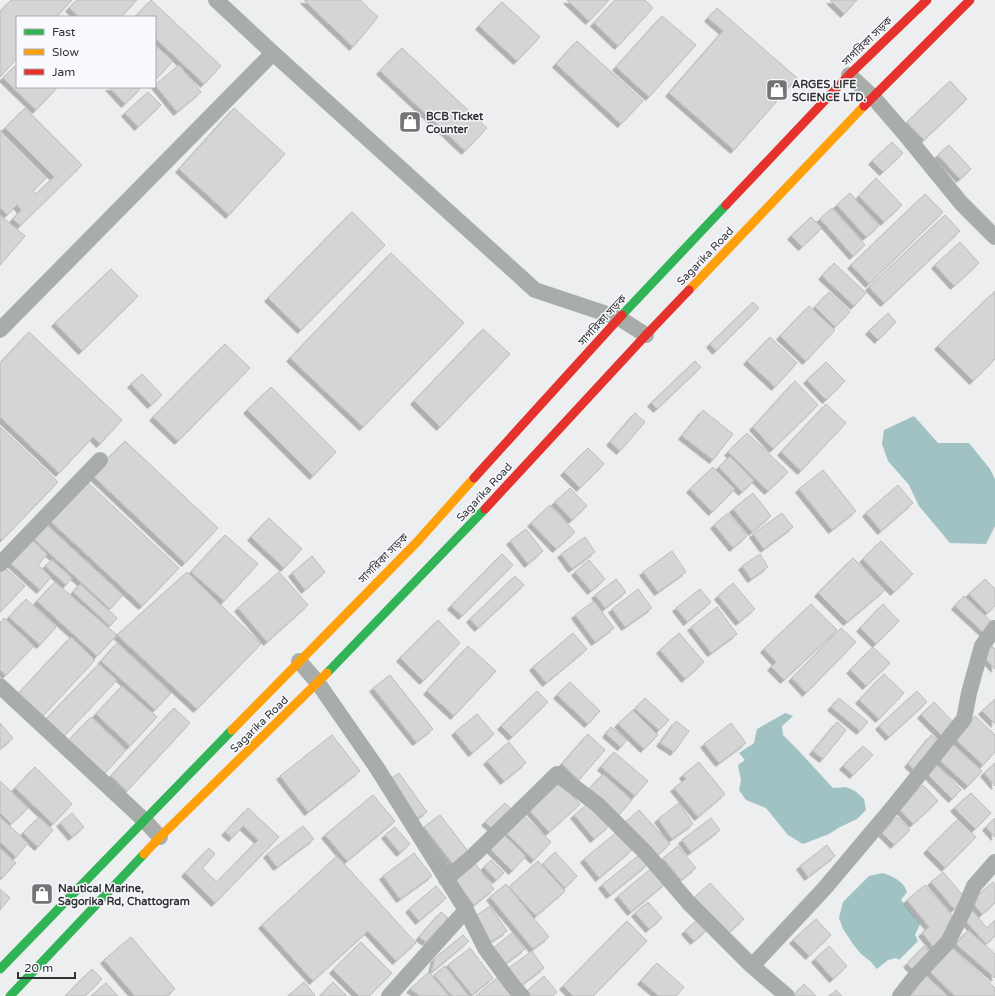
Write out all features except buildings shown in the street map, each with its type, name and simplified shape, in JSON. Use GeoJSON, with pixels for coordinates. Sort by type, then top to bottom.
{"type":"FeatureCollection","features":[{"type":"Feature","properties":{"kind":"main road","name":"সাগরিকা সড়ক"},"geometry":{"type":"LineString","coordinates":[[299,661],[417,542],[619,318],[849,75],[927,0]]}},
{"type":"Feature","properties":{"kind":"main road","name":"Sagarika Road"},"geometry":{"type":"LineString","coordinates":[[10,996],[160,837],[318,683],[458,538],[646,335],[874,97],[970,0]]}},
{"type":"Feature","properties":{"kind":"main road","name":"Sagarika Road"},"geometry":{"type":"LineString","coordinates":[[0,969],[299,661]]}},
{"type":"Feature","properties":{"kind":"street"},"geometry":{"type":"LineString","coordinates":[[216,0],[535,290],[619,318],[646,335]]}},
{"type":"Feature","properties":{"kind":"street"},"geometry":{"type":"LineString","coordinates":[[0,330],[273,53]]}},
{"type":"Feature","properties":{"kind":"street"},"geometry":{"type":"LineString","coordinates":[[849,75],[874,97],[961,203],[995,237]]}},
{"type":"Feature","properties":{"kind":"street"},"geometry":{"type":"LineString","coordinates":[[0,564],[100,460]]}},
{"type":"Feature","properties":{"kind":"street"},"geometry":{"type":"LineString","coordinates":[[752,966],[824,890],[964,719],[968,693],[982,646],[995,628]]}},
{"type":"Feature","properties":{"kind":"street"},"geometry":{"type":"LineString","coordinates":[[299,661],[318,683],[376,768],[466,910],[485,948],[522,996]]}},
{"type":"Feature","properties":{"kind":"street"},"geometry":{"type":"LineString","coordinates":[[0,686],[144,820],[160,837]]}},
{"type":"Feature","properties":{"kind":"street"},"geometry":{"type":"LineString","coordinates":[[446,879],[473,856],[557,774],[598,805],[646,852],[689,903],[752,966],[787,996]]}},
{"type":"Feature","properties":{"kind":"street"},"geometry":{"type":"LineString","coordinates":[[900,996],[915,977],[948,942],[974,886],[995,862]]}},
{"type":"Feature","properties":{"kind":"street"},"geometry":{"type":"LineString","coordinates":[[389,996],[466,910]]}},
{"type":"Feature","properties":{"kind":"water"},"geometry":{"type":"Polygon","coordinates":[[[914,416],[938,443],[969,443],[990,469],[995,479],[995,526],[986,544],[950,543],[919,506],[909,485],[888,461],[882,444],[884,430],[914,416]]]}},
{"type":"Feature","properties":{"kind":"water"},"geometry":{"type":"Polygon","coordinates":[[[785,713],[793,716],[782,726],[783,735],[833,788],[846,787],[855,791],[864,799],[866,810],[857,819],[829,834],[803,844],[788,835],[766,808],[746,800],[739,790],[741,780],[738,765],[745,760],[739,753],[754,743],[757,729],[785,713]]]}},
{"type":"Feature","properties":{"kind":"water"},"geometry":{"type":"Polygon","coordinates":[[[883,873],[898,880],[906,888],[907,892],[901,900],[920,924],[915,935],[918,941],[899,960],[896,958],[888,960],[877,969],[853,944],[843,929],[839,918],[843,902],[869,876],[883,873]]]}},
{"type":"Feature","properties":{"kind":"traffic: fast"},"geometry":{"type":"LineString","coordinates":[[622,315],[726,205]]}},
{"type":"Feature","properties":{"kind":"traffic: fast"},"geometry":{"type":"LineString","coordinates":[[327,673],[485,509]]}},
{"type":"Feature","properties":{"kind":"traffic: fast"},"geometry":{"type":"LineString","coordinates":[[0,969],[232,730]]}},
{"type":"Feature","properties":{"kind":"traffic: fast"},"geometry":{"type":"LineString","coordinates":[[10,996],[144,854]]}},
{"type":"Feature","properties":{"kind":"traffic: slow"},"geometry":{"type":"LineString","coordinates":[[689,290],[864,106]]}},
{"type":"Feature","properties":{"kind":"traffic: slow"},"geometry":{"type":"LineString","coordinates":[[232,730],[417,542],[474,478]]}},
{"type":"Feature","properties":{"kind":"traffic: slow"},"geometry":{"type":"LineString","coordinates":[[144,854],[327,673]]}},
{"type":"Feature","properties":{"kind":"traffic: jam"},"geometry":{"type":"LineString","coordinates":[[726,205],[849,75],[927,0]]}},
{"type":"Feature","properties":{"kind":"traffic: jam"},"geometry":{"type":"LineString","coordinates":[[864,106],[970,0]]}},
{"type":"Feature","properties":{"kind":"traffic: jam"},"geometry":{"type":"LineString","coordinates":[[485,509],[689,290]]}},
{"type":"Feature","properties":{"kind":"traffic: jam"},"geometry":{"type":"LineString","coordinates":[[474,478],[622,315]]}},
{"type":"Feature","properties":{"kind":"place","name":"ARGES LIFE SCIENCE LTD."},"geometry":{"type":"Point","coordinates":[777,90]}},
{"type":"Feature","properties":{"kind":"place","name":"BCB Ticket Counter"},"geometry":{"type":"Point","coordinates":[410,122]}},
{"type":"Feature","properties":{"kind":"place","name":"Nautical Marine, Sagorika Rd, Chattogram"},"geometry":{"type":"Point","coordinates":[42,894]}}]}
